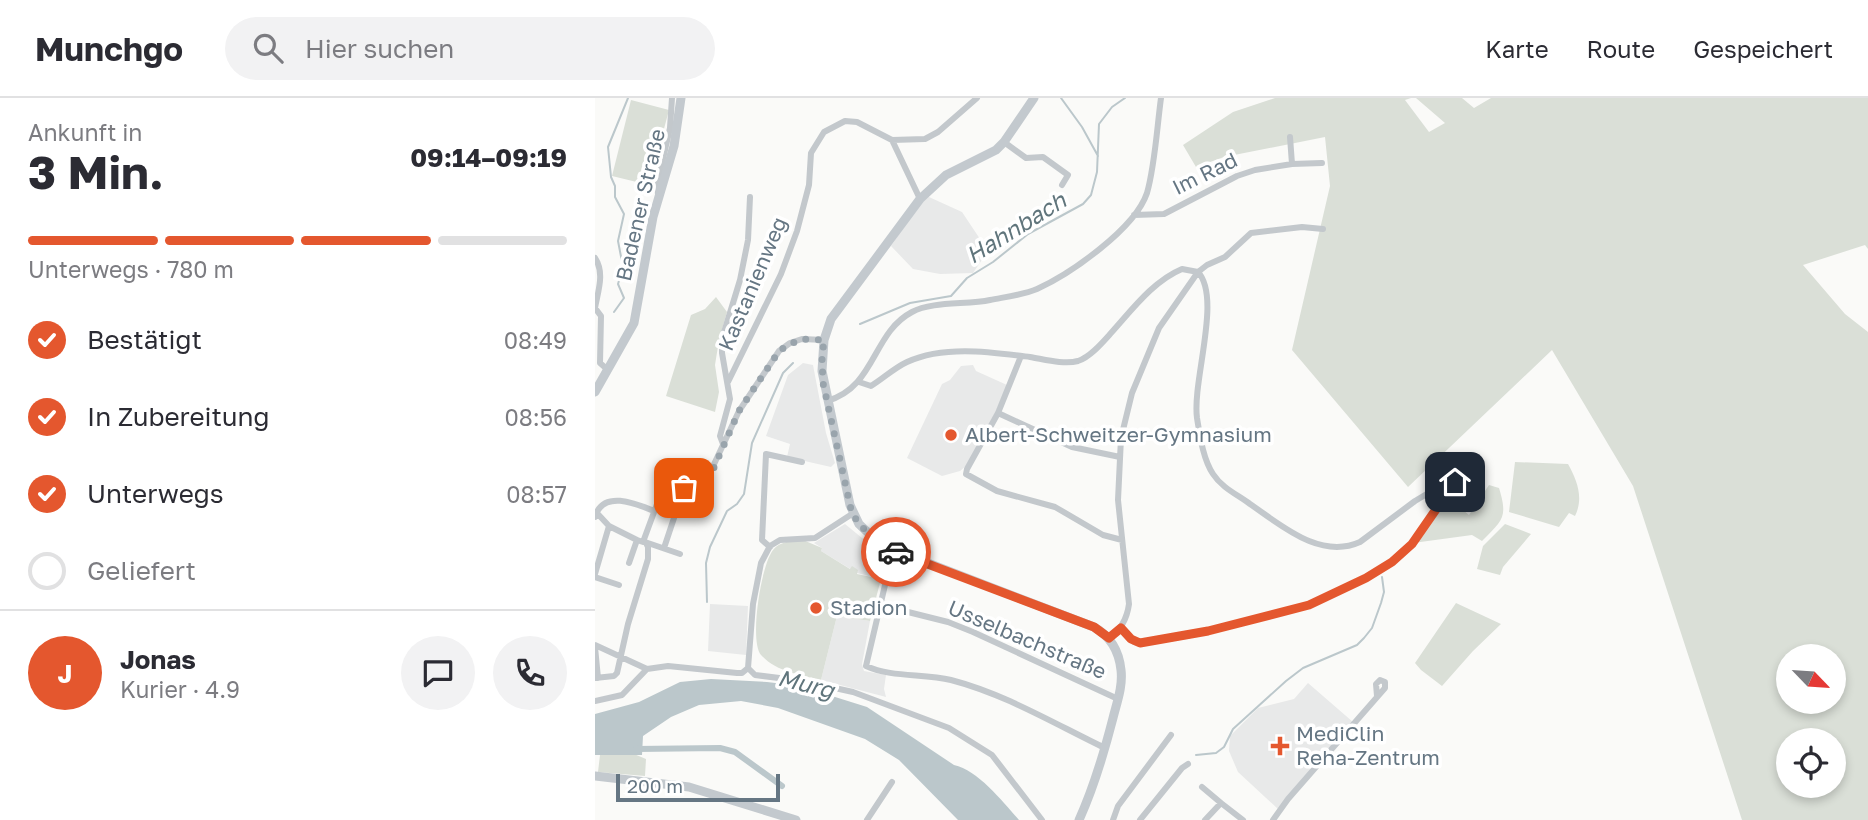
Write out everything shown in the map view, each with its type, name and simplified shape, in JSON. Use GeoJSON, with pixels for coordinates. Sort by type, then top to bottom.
{"type":"FeatureCollection","features":[{"type":"Feature","properties":{"kind":"street"},"geometry":{"type":"LineString","coordinates":[[658,196],[657,185],[670,128],[672,98]]}},
{"type":"Feature","properties":{"kind":"street","name":"Badener Straße"},"geometry":{"type":"LineString","coordinates":[[595,392],[634,323],[658,196],[672,152],[681,98]]}},
{"type":"Feature","properties":{"kind":"street"},"geometry":{"type":"LineString","coordinates":[[920,199],[892,140],[925,139],[938,132],[977,98]]}},
{"type":"Feature","properties":{"kind":"street"},"geometry":{"type":"LineString","coordinates":[[1034,98],[1004,142],[986,156],[946,175],[920,199],[836,311],[824,340],[822,371],[852,514],[871,538],[893,551],[952,571],[1094,627],[1109,638],[1120,664],[1122,680],[1097,776],[1079,820]]}},
{"type":"Feature","properties":{"kind":"street"},"geometry":{"type":"LineString","coordinates":[[827,401],[841,397],[859,382],[893,328],[910,313],[933,305],[983,302],[1036,289],[1104,246],[1134,215],[1147,193],[1161,98]]}},
{"type":"Feature","properties":{"kind":"street","name":"Kastanienweg"},"geometry":{"type":"LineString","coordinates":[[728,382],[781,274],[797,231],[809,185],[811,153],[824,132],[835,124],[857,122],[892,140]]}},
{"type":"Feature","properties":{"kind":"street"},"geometry":{"type":"LineString","coordinates":[[1290,137],[1292,164]]}},
{"type":"Feature","properties":{"kind":"street"},"geometry":{"type":"LineString","coordinates":[[1004,142],[1026,158],[1043,157],[1068,175],[1062,185]]}},
{"type":"Feature","properties":{"kind":"street","name":"Im Rad"},"geometry":{"type":"LineString","coordinates":[[1134,215],[1164,214],[1237,176],[1292,164],[1322,163]]}},
{"type":"Feature","properties":{"kind":"street"},"geometry":{"type":"LineString","coordinates":[[723,444],[720,436],[729,408],[722,339],[748,240],[750,197]]}},
{"type":"Feature","properties":{"kind":"street"},"geometry":{"type":"LineString","coordinates":[[1109,638],[1121,628],[1129,604],[1118,500],[1124,419],[1149,348],[1159,328],[1198,272],[1225,257],[1251,233],[1302,227],[1323,229]]}},
{"type":"Feature","properties":{"kind":"street"},"geometry":{"type":"LineString","coordinates":[[595,258],[601,279],[595,308],[601,316],[600,363],[608,370]]}},
{"type":"Feature","properties":{"kind":"street"},"geometry":{"type":"LineString","coordinates":[[859,382],[871,386],[905,363],[929,355],[981,352],[1066,362],[1079,361],[1102,343],[1138,303],[1163,281],[1182,269],[1189,269],[1198,272],[1205,283],[1208,301],[1206,333],[1197,384],[1197,414],[1211,470],[1224,487],[1298,536],[1331,547],[1360,542],[1415,501],[1454,478],[1455,482],[1426,525],[1392,562],[1319,601],[1164,640],[1140,643],[1131,639],[1121,628]]}},
{"type":"Feature","properties":{"kind":"street"},"geometry":{"type":"LineString","coordinates":[[629,562],[642,541],[660,496],[664,492],[698,484],[708,477],[739,411],[779,351],[802,339],[824,340]]}},
{"type":"Feature","properties":{"kind":"street"},"geometry":{"type":"LineString","coordinates":[[1021,356],[998,413],[966,474],[997,491],[1055,507],[1103,535],[1122,540]]}},
{"type":"Feature","properties":{"kind":"street"},"geometry":{"type":"LineString","coordinates":[[998,413],[1083,452],[1120,457]]}},
{"type":"Feature","properties":{"kind":"street"},"geometry":{"type":"LineString","coordinates":[[770,547],[762,540],[766,454],[802,462]]}},
{"type":"Feature","properties":{"kind":"street"},"geometry":{"type":"LineString","coordinates":[[664,548],[684,488]]}},
{"type":"Feature","properties":{"kind":"street"},"geometry":{"type":"LineString","coordinates":[[655,511],[621,500],[609,502],[595,513],[609,526],[680,554]]}},
{"type":"Feature","properties":{"kind":"street"},"geometry":{"type":"LineString","coordinates":[[852,514],[815,538],[780,540],[770,547],[761,563],[753,604],[748,668],[755,675],[828,685],[932,720],[992,755],[1042,820]]}},
{"type":"Feature","properties":{"kind":"street"},"geometry":{"type":"LineString","coordinates":[[609,526],[595,575],[619,585]]}},
{"type":"Feature","properties":{"kind":"street"},"geometry":{"type":"LineString","coordinates":[[642,541],[648,547],[648,559],[620,656],[617,673],[597,678],[595,646],[620,656],[647,668],[668,666],[737,673],[748,668]]}},
{"type":"Feature","properties":{"kind":"street"},"geometry":{"type":"LineString","coordinates":[[893,551],[866,666],[948,679],[981,689],[1105,748]]}},
{"type":"Feature","properties":{"kind":"street","name":"Usselbachstraße"},"geometry":{"type":"LineString","coordinates":[[880,605],[948,622],[1118,699]]}},
{"type":"Feature","properties":{"kind":"street"},"geometry":{"type":"LineString","coordinates":[[595,701],[622,695],[647,668]]}},
{"type":"Feature","properties":{"kind":"street"},"geometry":{"type":"LineString","coordinates":[[1273,820],[1377,696]]}},
{"type":"Feature","properties":{"kind":"street"},"geometry":{"type":"LineString","coordinates":[[1113,820],[1118,806],[1171,735]]}},
{"type":"Feature","properties":{"kind":"street"},"geometry":{"type":"LineString","coordinates":[[1140,820],[1188,764]]}},
{"type":"Feature","properties":{"kind":"street"},"geometry":{"type":"LineString","coordinates":[[595,776],[689,787],[796,820]]}},
{"type":"Feature","properties":{"kind":"street"},"geometry":{"type":"LineString","coordinates":[[867,820],[892,782]]}},
{"type":"Feature","properties":{"kind":"street"},"geometry":{"type":"LineString","coordinates":[[1202,787],[1243,820]]}},
{"type":"Feature","properties":{"kind":"street"},"geometry":{"type":"LineString","coordinates":[[1205,820],[1221,803]]}},
{"type":"Feature","properties":{"kind":"shaded area"},"geometry":{"type":"Polygon","coordinates":[[[1275,98],[1411,98],[1405,100],[1429,132],[1445,123],[1416,98],[1462,98],[1474,108],[1491,98],[1868,98],[1868,249],[1865,245],[1803,265],[1845,314],[1868,332],[1868,820],[1742,820],[1633,486],[1552,350],[1408,487],[1292,350],[1330,186],[1325,137],[1224,157],[1196,167],[1183,145],[1233,112],[1275,98]]]}},
{"type":"Feature","properties":{"kind":"shaded area"},"geometry":{"type":"Polygon","coordinates":[[[631,100],[669,110],[649,185],[612,176],[631,100]]]}},
{"type":"Feature","properties":{"kind":"shaded area"},"geometry":{"type":"Polygon","coordinates":[[[929,197],[962,212],[988,251],[973,273],[940,274],[913,269],[891,246],[924,198],[929,197]]]}},
{"type":"Feature","properties":{"kind":"shaded area"},"geometry":{"type":"Polygon","coordinates":[[[716,297],[727,312],[715,365],[719,392],[715,412],[666,396],[691,315],[705,309],[716,297]]]}},
{"type":"Feature","properties":{"kind":"shaded area"},"geometry":{"type":"Polygon","coordinates":[[[803,363],[813,365],[826,433],[835,463],[831,467],[787,457],[790,444],[766,436],[788,375],[803,363]]]}},
{"type":"Feature","properties":{"kind":"shaded area","name":"Albert-Schweitzer-Gymnasium"},"geometry":{"type":"Polygon","coordinates":[[[973,365],[976,371],[1007,385],[966,466],[960,471],[942,476],[907,458],[942,384],[950,380],[961,366],[973,365]]]}},
{"type":"Feature","properties":{"kind":"shaded area"},"geometry":{"type":"Polygon","coordinates":[[[1515,462],[1568,464],[1578,489],[1579,503],[1575,516],[1569,513],[1559,527],[1509,512],[1515,462]]]}},
{"type":"Feature","properties":{"kind":"shaded area"},"geometry":{"type":"Polygon","coordinates":[[[1489,485],[1499,488],[1503,512],[1499,523],[1482,541],[1472,535],[1413,543],[1447,497],[1469,515],[1489,485]]]}},
{"type":"Feature","properties":{"kind":"shaded area"},"geometry":{"type":"Polygon","coordinates":[[[845,524],[884,556],[881,579],[857,573],[821,551],[822,548],[814,543],[845,524]]]}},
{"type":"Feature","properties":{"kind":"shaded area"},"geometry":{"type":"Polygon","coordinates":[[[1505,524],[1531,534],[1503,567],[1500,575],[1477,569],[1483,546],[1505,524]]]}},
{"type":"Feature","properties":{"kind":"shaded area","name":"Stadion"},"geometry":{"type":"Polygon","coordinates":[[[803,540],[822,548],[821,551],[850,569],[852,566],[858,570],[857,574],[881,579],[870,621],[837,616],[821,680],[789,672],[767,661],[761,655],[756,635],[758,603],[769,558],[779,545],[803,540]]]}},
{"type":"Feature","properties":{"kind":"shaded area"},"geometry":{"type":"Polygon","coordinates":[[[1456,603],[1501,624],[1442,686],[1415,663],[1456,603]]]}},
{"type":"Feature","properties":{"kind":"shaded area"},"geometry":{"type":"Polygon","coordinates":[[[710,604],[748,606],[746,655],[708,651],[710,604]]]}},
{"type":"Feature","properties":{"kind":"shaded area"},"geometry":{"type":"Polygon","coordinates":[[[837,616],[870,621],[862,664],[864,671],[886,675],[886,697],[821,680],[837,616]]]}},
{"type":"Feature","properties":{"kind":"shaded area"},"geometry":{"type":"Polygon","coordinates":[[[711,679],[800,686],[867,707],[954,765],[972,773],[1019,820],[958,820],[899,760],[865,739],[778,708],[741,701],[699,705],[671,717],[643,736],[642,755],[595,755],[595,714],[639,702],[680,682],[711,679]]]}},
{"type":"Feature","properties":{"kind":"shaded area","name":"MediClin Reha-Zentrum"},"geometry":{"type":"Polygon","coordinates":[[[1308,683],[1353,722],[1278,809],[1238,772],[1229,751],[1230,736],[1258,708],[1294,699],[1308,683]]]}},
{"type":"Feature","properties":{"kind":"shaded area"},"geometry":{"type":"Polygon","coordinates":[[[634,754],[646,759],[645,776],[598,772],[600,755],[634,754]]]}},
{"type":"Feature","properties":{"kind":"waterway"},"geometry":{"type":"LineString","coordinates":[[614,312],[624,298],[618,284],[623,267],[618,241],[624,214],[615,197],[608,147],[628,98]]}},
{"type":"Feature","properties":{"kind":"waterway"},"geometry":{"type":"LineString","coordinates":[[1061,98],[1082,127],[1098,156]]}},
{"type":"Feature","properties":{"kind":"waterway","name":"Hahnbach"},"geometry":{"type":"LineString","coordinates":[[860,324],[910,303],[951,296],[967,278],[993,262],[1028,234],[1083,204],[1091,195],[1097,172],[1099,124],[1112,107],[1125,98]]}},
{"type":"Feature","properties":{"kind":"waterway","name":"Hahnbach"},"geometry":{"type":"LineString","coordinates":[[707,602],[706,563],[710,547],[727,511],[737,504],[744,494],[752,443],[783,373],[793,363]]}},
{"type":"Feature","properties":{"kind":"waterway"},"geometry":{"type":"LineString","coordinates":[[1196,755],[1216,753],[1224,747],[1233,729],[1303,668],[1357,645],[1372,628],[1384,592],[1382,577]]}},
{"type":"Feature","properties":{"kind":"waterway"},"geometry":{"type":"LineString","coordinates":[[636,749],[720,748],[735,752],[782,786]]}},
{"type":"Feature","properties":{"kind":"way so far"},"geometry":{"type":"LineString","coordinates":[[684,488],[698,484],[712,472],[739,411],[779,351],[802,339],[824,340],[823,383],[852,514],[871,538],[896,552]]}},
{"type":"Feature","properties":{"kind":"place","name":"Albert-Schweitzer-Gymnasium"},"geometry":{"type":"Point","coordinates":[951,435]}},
{"type":"Feature","properties":{"kind":"place","name":"Stadion"},"geometry":{"type":"Point","coordinates":[816,608]}},
{"type":"Feature","properties":{"kind":"place","name":"MediClin Reha-Zentrum"},"geometry":{"type":"Point","coordinates":[1280,746]}},
{"type":"Feature","properties":{"kind":"route"},"geometry":{"type":"LineString","coordinates":[[896,552],[1094,627],[1109,638],[1121,628],[1131,639],[1140,643],[1186,636],[1309,605],[1366,578],[1392,562],[1412,544],[1455,482]]}},
{"type":"Feature","properties":{"kind":"water label","name":"Murg"},"geometry":{"type":"Point","coordinates":[806,684]}}]}
